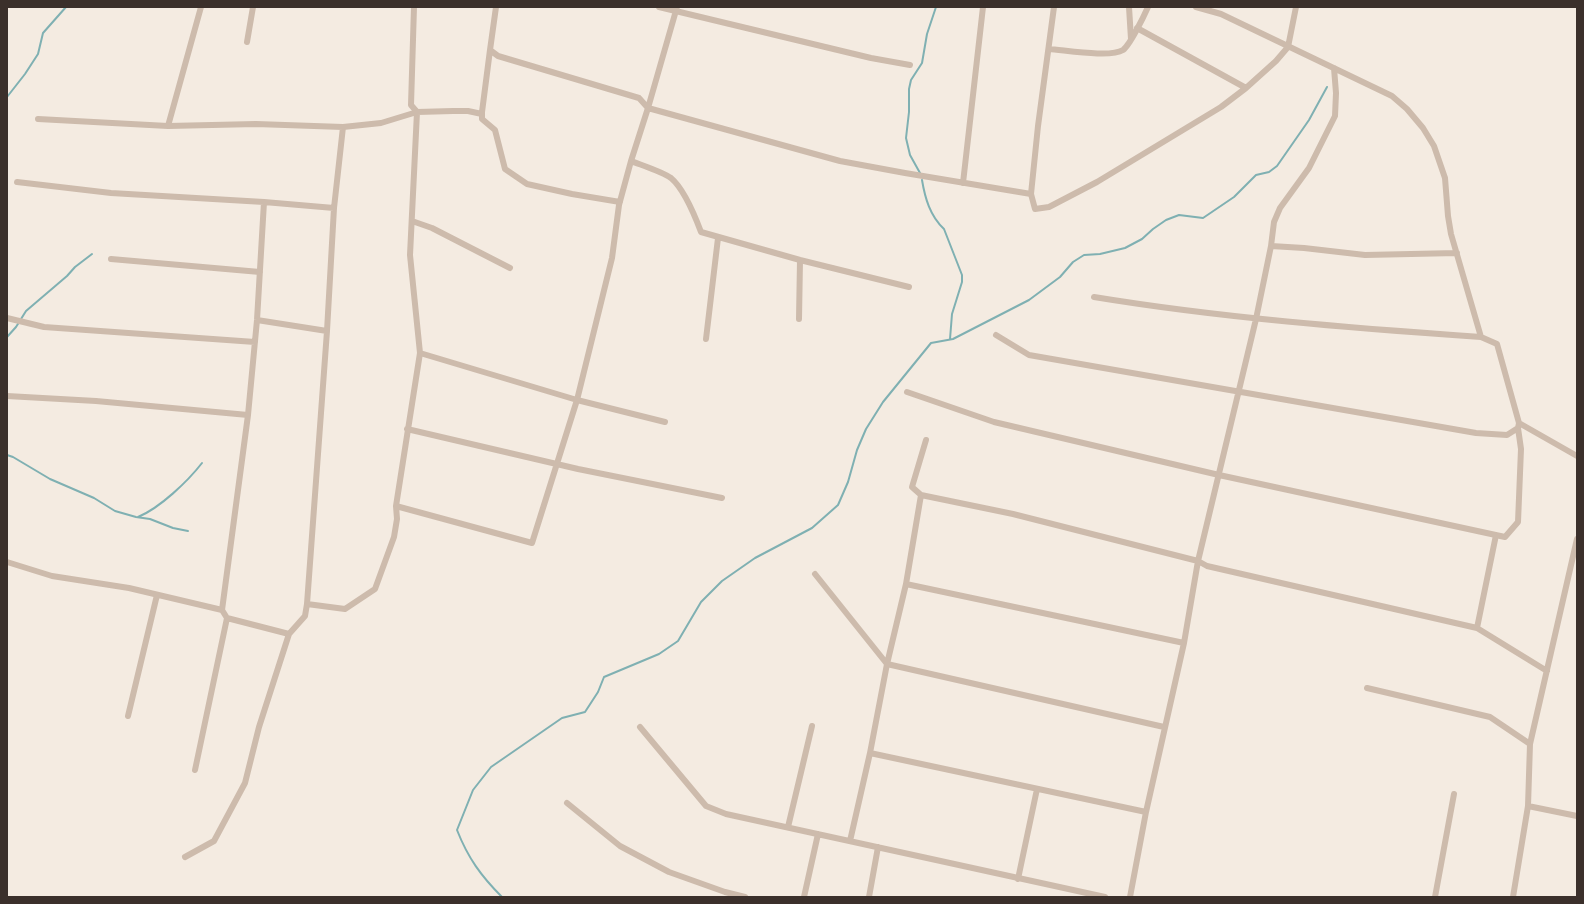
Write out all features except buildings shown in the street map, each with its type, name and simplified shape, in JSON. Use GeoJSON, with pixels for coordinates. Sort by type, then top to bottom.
{"type":"FeatureCollection","features":[{"type":"Feature","properties":{"kind":"street"},"geometry":{"type":"LineString","coordinates":[[168,126],[201,7]]}},
{"type":"Feature","properties":{"kind":"street"},"geometry":{"type":"LineString","coordinates":[[247,42],[254,7]]}},
{"type":"Feature","properties":{"kind":"street"},"geometry":{"type":"LineString","coordinates":[[307,604],[345,609],[375,589],[394,536],[397,519],[396,506],[420,353],[410,255],[417,112],[411,105],[414,7]]}},
{"type":"Feature","properties":{"kind":"street"},"geometry":{"type":"LineString","coordinates":[[496,7],[482,119],[495,130],[505,169],[527,184],[572,194],[620,202]]}},
{"type":"Feature","properties":{"kind":"street"},"geometry":{"type":"LineString","coordinates":[[660,7],[676,9],[871,58],[910,65]]}},
{"type":"Feature","properties":{"kind":"street"},"geometry":{"type":"LineString","coordinates":[[963,183],[983,7]]}},
{"type":"Feature","properties":{"kind":"street"},"geometry":{"type":"LineString","coordinates":[[1054,7],[1038,126],[1031,194],[1036,209],[1049,207],[1097,182],[1221,107],[1246,88],[1276,61],[1288,47],[1296,7]]}},
{"type":"Feature","properties":{"kind":"street"},"geometry":{"type":"LineString","coordinates":[[1129,7],[1131,39]]}},
{"type":"Feature","properties":{"kind":"street"},"geometry":{"type":"LineString","coordinates":[[1049,49],[1110,54],[1123,50],[1131,39],[1148,7]]}},
{"type":"Feature","properties":{"kind":"street"},"geometry":{"type":"LineString","coordinates":[[1196,7],[1221,14],[1392,96],[1423,128],[1434,146],[1445,178],[1451,234],[1481,336]]}},
{"type":"Feature","properties":{"kind":"street"},"geometry":{"type":"LineString","coordinates":[[1221,14],[1223,7]]}},
{"type":"Feature","properties":{"kind":"street"},"geometry":{"type":"LineString","coordinates":[[396,506],[532,543],[577,400],[612,258],[620,202],[676,9]]}},
{"type":"Feature","properties":{"kind":"street"},"geometry":{"type":"LineString","coordinates":[[1137,28],[1246,88]]}},
{"type":"Feature","properties":{"kind":"street"},"geometry":{"type":"LineString","coordinates":[[490,50],[498,56],[639,98],[648,108],[840,161],[1031,194]]}},
{"type":"Feature","properties":{"kind":"street"},"geometry":{"type":"LineString","coordinates":[[1130,897],[1164,727],[1184,643],[1198,561],[1256,319],[1271,246],[1274,222],[1280,208],[1309,168],[1335,116],[1336,92],[1334,68]]}},
{"type":"Feature","properties":{"kind":"street"},"geometry":{"type":"LineString","coordinates":[[38,119],[168,126],[256,124],[343,127],[381,123],[417,112],[453,111],[482,114]]}},
{"type":"Feature","properties":{"kind":"street"},"geometry":{"type":"LineString","coordinates":[[185,857],[214,841],[245,783],[259,727],[289,634],[304,616],[307,604],[327,331],[334,208],[343,127]]}},
{"type":"Feature","properties":{"kind":"street"},"geometry":{"type":"LineString","coordinates":[[631,161],[670,178],[680,189],[701,232],[800,260],[908,287]]}},
{"type":"Feature","properties":{"kind":"street"},"geometry":{"type":"LineString","coordinates":[[17,182],[111,194],[264,202],[334,208]]}},
{"type":"Feature","properties":{"kind":"street"},"geometry":{"type":"LineString","coordinates":[[264,202],[257,320],[248,415],[222,610],[227,618],[289,634]]}},
{"type":"Feature","properties":{"kind":"street"},"geometry":{"type":"LineString","coordinates":[[412,221],[432,228],[510,268]]}},
{"type":"Feature","properties":{"kind":"street"},"geometry":{"type":"LineString","coordinates":[[706,339],[718,238]]}},
{"type":"Feature","properties":{"kind":"street"},"geometry":{"type":"LineString","coordinates":[[1271,246],[1364,255],[1457,253]]}},
{"type":"Feature","properties":{"kind":"street"},"geometry":{"type":"LineString","coordinates":[[111,259],[260,272]]}},
{"type":"Feature","properties":{"kind":"street"},"geometry":{"type":"LineString","coordinates":[[799,319],[800,260]]}},
{"type":"Feature","properties":{"kind":"street"},"geometry":{"type":"LineString","coordinates":[[907,392],[994,422],[1219,474],[1505,537],[1518,522],[1521,449],[1518,425],[1497,344],[1481,336],[1256,319],[1167,309],[1094,297]]}},
{"type":"Feature","properties":{"kind":"street"},"geometry":{"type":"LineString","coordinates":[[7,318],[44,327],[255,342]]}},
{"type":"Feature","properties":{"kind":"street"},"geometry":{"type":"LineString","coordinates":[[257,320],[327,331]]}},
{"type":"Feature","properties":{"kind":"street"},"geometry":{"type":"LineString","coordinates":[[996,335],[1030,355],[1476,433],[1507,435],[1518,425]]}},
{"type":"Feature","properties":{"kind":"street"},"geometry":{"type":"LineString","coordinates":[[420,353],[577,400],[665,422]]}},
{"type":"Feature","properties":{"kind":"street"},"geometry":{"type":"LineString","coordinates":[[7,396],[96,400],[248,415]]}},
{"type":"Feature","properties":{"kind":"street"},"geometry":{"type":"LineString","coordinates":[[1518,425],[1577,456]]}},
{"type":"Feature","properties":{"kind":"street"},"geometry":{"type":"LineString","coordinates":[[407,430],[556,464],[722,498]]}},
{"type":"Feature","properties":{"kind":"street"},"geometry":{"type":"LineString","coordinates":[[926,440],[912,487],[921,495],[1013,514],[1198,561],[1207,566],[1477,628],[1547,671]]}},
{"type":"Feature","properties":{"kind":"street"},"geometry":{"type":"LineString","coordinates":[[850,841],[870,753],[887,664],[906,584],[921,495]]}},
{"type":"Feature","properties":{"kind":"street"},"geometry":{"type":"LineString","coordinates":[[1477,628],[1496,535]]}},
{"type":"Feature","properties":{"kind":"street"},"geometry":{"type":"LineString","coordinates":[[1513,897],[1528,806],[1530,744],[1577,542]]}},
{"type":"Feature","properties":{"kind":"street"},"geometry":{"type":"LineString","coordinates":[[7,562],[52,576],[128,588],[222,610]]}},
{"type":"Feature","properties":{"kind":"street"},"geometry":{"type":"LineString","coordinates":[[815,574],[887,664],[1164,727]]}},
{"type":"Feature","properties":{"kind":"street"},"geometry":{"type":"LineString","coordinates":[[906,584],[1184,643]]}},
{"type":"Feature","properties":{"kind":"street"},"geometry":{"type":"LineString","coordinates":[[128,716],[157,595]]}},
{"type":"Feature","properties":{"kind":"street"},"geometry":{"type":"LineString","coordinates":[[195,770],[227,618]]}},
{"type":"Feature","properties":{"kind":"street"},"geometry":{"type":"LineString","coordinates":[[1367,688],[1490,717],[1530,744]]}},
{"type":"Feature","properties":{"kind":"street"},"geometry":{"type":"LineString","coordinates":[[788,827],[812,726]]}},
{"type":"Feature","properties":{"kind":"street"},"geometry":{"type":"LineString","coordinates":[[640,727],[706,806],[726,814],[1106,897]]}},
{"type":"Feature","properties":{"kind":"street"},"geometry":{"type":"LineString","coordinates":[[870,753],[1146,812]]}},
{"type":"Feature","properties":{"kind":"street"},"geometry":{"type":"LineString","coordinates":[[1018,879],[1037,789]]}},
{"type":"Feature","properties":{"kind":"street"},"geometry":{"type":"LineString","coordinates":[[1435,897],[1454,794]]}},
{"type":"Feature","properties":{"kind":"street"},"geometry":{"type":"LineString","coordinates":[[567,803],[626,850],[668,872],[725,892],[745,897]]}},
{"type":"Feature","properties":{"kind":"street"},"geometry":{"type":"LineString","coordinates":[[1528,806],[1577,816]]}},
{"type":"Feature","properties":{"kind":"street"},"geometry":{"type":"LineString","coordinates":[[804,897],[818,834]]}},
{"type":"Feature","properties":{"kind":"street"},"geometry":{"type":"LineString","coordinates":[[869,897],[878,847]]}},
{"type":"Feature","properties":{"kind":"waterway"},"geometry":{"type":"LineString","coordinates":[[7,97],[38,54],[43,33],[66,7]]}},
{"type":"Feature","properties":{"kind":"waterway"},"geometry":{"type":"LineString","coordinates":[[920,173],[910,155],[906,138],[909,112],[909,89],[911,80],[922,63],[927,34],[936,7]]}},
{"type":"Feature","properties":{"kind":"waterway"},"geometry":{"type":"LineString","coordinates":[[502,897],[476,866],[457,830],[473,790],[491,767],[562,718],[585,712],[598,692],[604,677],[659,654],[678,641],[701,602],[722,581],[755,558],[812,528],[838,505],[848,482],[857,450],[866,429],[883,402],[931,343],[953,339],[1029,300],[1060,277],[1073,262],[1084,255],[1100,254],[1125,248],[1142,239],[1166,220],[1179,215],[1203,218],[1234,197],[1256,175],[1269,172],[1277,166],[1309,120],[1327,87]]}},
{"type":"Feature","properties":{"kind":"waterway"},"geometry":{"type":"LineString","coordinates":[[922,180],[929,206],[935,218],[944,229],[962,275],[962,282],[952,314],[950,339]]}},
{"type":"Feature","properties":{"kind":"waterway"},"geometry":{"type":"LineString","coordinates":[[7,337],[16,327],[26,311],[67,276],[75,267],[92,254]]}},
{"type":"Feature","properties":{"kind":"waterway"},"geometry":{"type":"LineString","coordinates":[[7,455],[50,479],[94,498],[115,511],[150,519],[173,528],[188,531]]}},
{"type":"Feature","properties":{"kind":"waterway"},"geometry":{"type":"LineString","coordinates":[[138,517],[164,501],[189,478],[202,463]]}}]}
